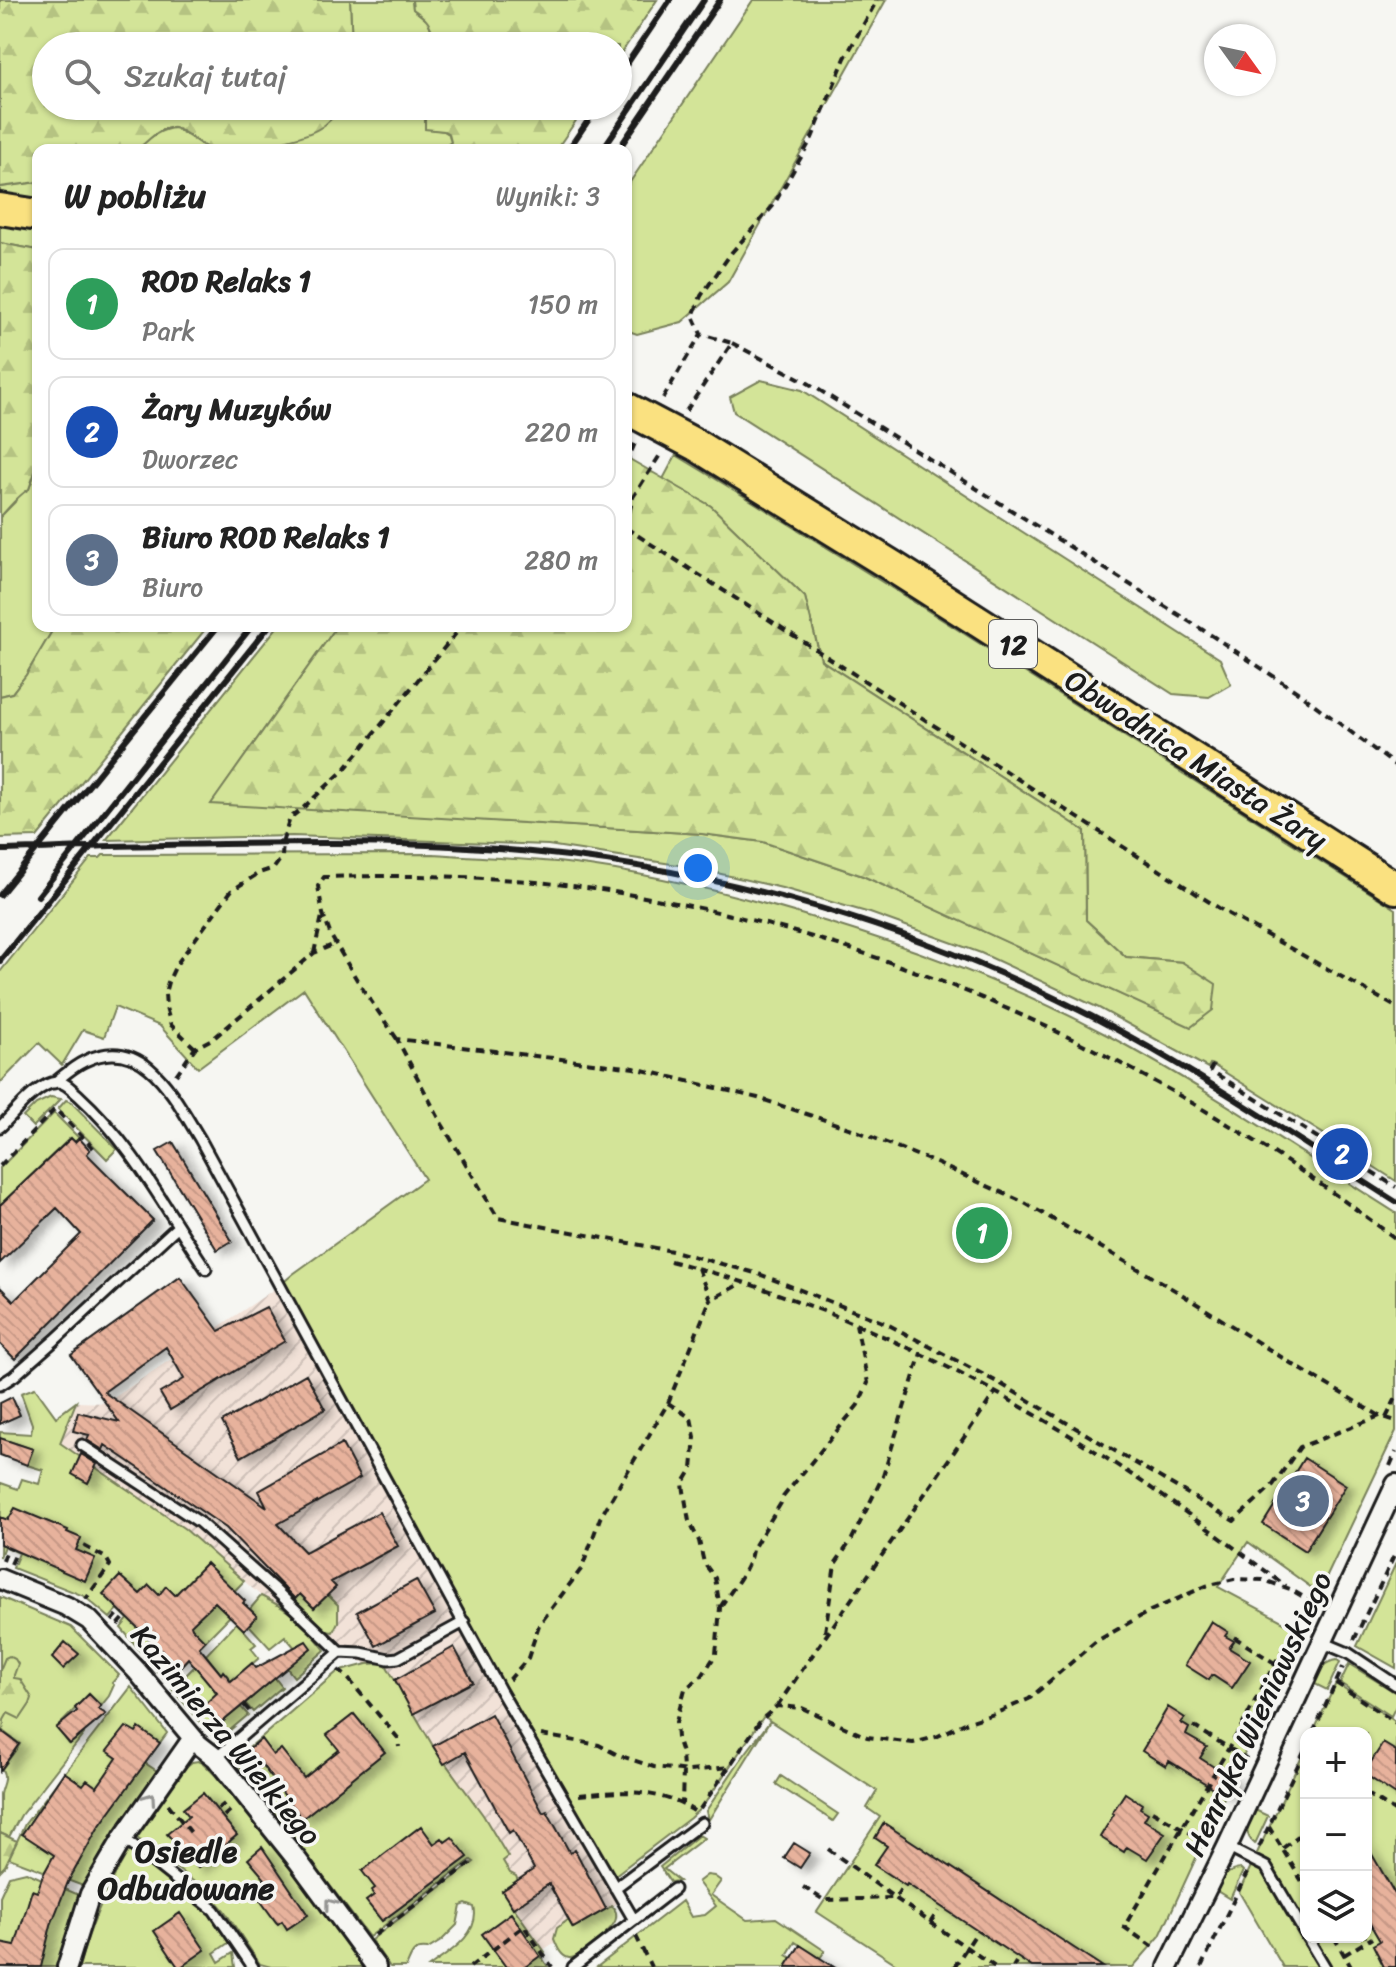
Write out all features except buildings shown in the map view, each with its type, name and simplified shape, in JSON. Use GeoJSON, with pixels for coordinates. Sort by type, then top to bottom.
{"type":"FeatureCollection","features":[{"type":"Feature","properties":{"kind":"main road"},"geometry":{"type":"LineString","coordinates":[[0,209],[32,214]]}},
{"type":"Feature","properties":{"kind":"main road","name":"Obwodnica Miasta Żary"},"geometry":{"type":"LineString","coordinates":[[632,411],[696,445],[892,566],[1396,888]]}},
{"type":"Feature","properties":{"kind":"street","name":"Henryka Wieniawskiego"},"geometry":{"type":"LineString","coordinates":[[1168,1967],[1396,1484]]}},
{"type":"Feature","properties":{"kind":"street","name":"Kazimierza Wielkiego"},"geometry":{"type":"LineString","coordinates":[[0,1579],[66,1606],[89,1620],[193,1738],[216,1758],[298,1861],[376,1967]]}},
{"type":"Feature","properties":{"kind":"street"},"geometry":{"type":"LineString","coordinates":[[67,1967],[90,1894],[123,1838],[193,1738]]}},
{"type":"Feature","properties":{"kind":"lane"},"geometry":{"type":"LineString","coordinates":[[54,1083],[82,1062],[119,1052],[142,1063],[167,1086],[200,1139],[500,1690],[634,1920]]}},
{"type":"Feature","properties":{"kind":"lane"},"geometry":{"type":"LineString","coordinates":[[0,1127],[45,1085],[64,1083],[121,1140],[206,1269]]}},
{"type":"Feature","properties":{"kind":"lane"},"geometry":{"type":"LineString","coordinates":[[0,1385],[55,1340],[177,1227]]}},
{"type":"Feature","properties":{"kind":"lane"},"geometry":{"type":"LineString","coordinates":[[82,1445],[199,1522],[340,1652],[398,1658],[464,1622]]}},
{"type":"Feature","properties":{"kind":"lane"},"geometry":{"type":"LineString","coordinates":[[1322,1642],[1348,1653],[1396,1685]]}},
{"type":"Feature","properties":{"kind":"lane"},"geometry":{"type":"LineString","coordinates":[[216,1758],[340,1652]]}},
{"type":"Feature","properties":{"kind":"lane"},"geometry":{"type":"LineString","coordinates":[[615,1888],[702,1823]]}},
{"type":"Feature","properties":{"kind":"lane"},"geometry":{"type":"LineString","coordinates":[[123,1838],[214,1910],[253,1967]]}},
{"type":"Feature","properties":{"kind":"lane"},"geometry":{"type":"LineString","coordinates":[[1227,1847],[1266,1867],[1300,1926]]}},
{"type":"Feature","properties":{"kind":"lane"},"geometry":{"type":"LineString","coordinates":[[573,1967],[674,1889]]}},
{"type":"Feature","properties":{"kind":"lane"},"geometry":{"type":"LineString","coordinates":[[1310,1943],[1325,1967]]}},
{"type":"Feature","properties":{"kind":"path"},"geometry":{"type":"LineString","coordinates":[[877,0],[845,58],[812,138],[773,206],[732,252],[701,296],[693,316],[701,334],[732,343],[808,383],[1214,637],[1299,693],[1396,766]]}},
{"type":"Feature","properties":{"kind":"path"},"geometry":{"type":"LineString","coordinates":[[663,398],[701,334]]}},
{"type":"Feature","properties":{"kind":"path"},"geometry":{"type":"LineString","coordinates":[[684,413],[732,343]]}},
{"type":"Feature","properties":{"kind":"path"},"geometry":{"type":"LineString","coordinates":[[632,450],[635,443]]}},
{"type":"Feature","properties":{"kind":"path"},"geometry":{"type":"LineString","coordinates":[[632,501],[660,455]]}},
{"type":"Feature","properties":{"kind":"path"},"geometry":{"type":"LineString","coordinates":[[632,531],[1225,912],[1396,1007]]}},
{"type":"Feature","properties":{"kind":"path"},"geometry":{"type":"LineString","coordinates":[[195,1048],[171,1025],[166,1008],[165,993],[176,965],[231,891],[259,873],[274,868],[282,857],[283,840],[290,818],[345,769],[457,632]]}},
{"type":"Feature","properties":{"kind":"path"},"geometry":{"type":"LineString","coordinates":[[1380,1416],[1300,1447],[1273,1485],[1234,1521],[1001,1384],[885,1323],[759,1274],[669,1249],[498,1218],[442,1124],[397,1039],[335,944],[323,914],[318,886],[324,877],[454,876],[572,886],[768,924],[839,944],[928,975],[1034,1020],[1137,1072],[1318,1181],[1396,1239]]}},
{"type":"Feature","properties":{"kind":"path"},"geometry":{"type":"LineString","coordinates":[[314,953],[323,914]]}},
{"type":"Feature","properties":{"kind":"path"},"geometry":{"type":"LineString","coordinates":[[167,1086],[195,1048],[214,1038],[314,953],[335,944]]}},
{"type":"Feature","properties":{"kind":"path"},"geometry":{"type":"LineString","coordinates":[[397,1039],[634,1068],[758,1098],[852,1129],[1023,1202],[1178,1292],[1380,1416],[1396,1421]]}},
{"type":"Feature","properties":{"kind":"path"},"geometry":{"type":"LineString","coordinates":[[1213,1065],[1210,1070],[1396,1187]]}},
{"type":"Feature","properties":{"kind":"path"},"geometry":{"type":"LineString","coordinates":[[0,1166],[55,1109],[97,1152]]}},
{"type":"Feature","properties":{"kind":"path"},"geometry":{"type":"LineString","coordinates":[[670,1261],[744,1282],[856,1324],[921,1353],[995,1392],[1138,1479],[1290,1589],[1336,1613]]}},
{"type":"Feature","properties":{"kind":"path"},"geometry":{"type":"LineString","coordinates":[[698,1268],[710,1300]]}},
{"type":"Feature","properties":{"kind":"path"},"geometry":{"type":"LineString","coordinates":[[500,1690],[528,1658],[539,1625],[582,1568],[600,1518],[668,1403],[710,1300],[744,1282]]}},
{"type":"Feature","properties":{"kind":"path"},"geometry":{"type":"LineString","coordinates":[[720,1608],[783,1497],[849,1416],[863,1394],[868,1383],[856,1324]]}},
{"type":"Feature","properties":{"kind":"path"},"geometry":{"type":"LineString","coordinates":[[825,1635],[835,1564],[852,1539],[883,1476],[921,1353]]}},
{"type":"Feature","properties":{"kind":"path"},"geometry":{"type":"LineString","coordinates":[[690,1818],[703,1806],[761,1720],[777,1706],[995,1392]]}},
{"type":"Feature","properties":{"kind":"path"},"geometry":{"type":"LineString","coordinates":[[1386,1418],[1396,1398]]}},
{"type":"Feature","properties":{"kind":"path"},"geometry":{"type":"LineString","coordinates":[[668,1403],[691,1418],[695,1437],[692,1469],[683,1484],[685,1498],[689,1521],[699,1541],[704,1563],[715,1578],[720,1608],[716,1654],[702,1676],[685,1689],[676,1722],[682,1753],[682,1804]]}},
{"type":"Feature","properties":{"kind":"path"},"geometry":{"type":"LineString","coordinates":[[84,1546],[106,1558],[110,1565],[84,1601]]}},
{"type":"Feature","properties":{"kind":"path"},"geometry":{"type":"LineString","coordinates":[[0,1567],[7,1549]]}},
{"type":"Feature","properties":{"kind":"path"},"geometry":{"type":"LineString","coordinates":[[777,1706],[802,1708],[867,1737],[913,1743],[936,1737],[1029,1699],[1095,1642],[1150,1611],[1206,1586],[1234,1579],[1263,1580],[1290,1589]]}},
{"type":"Feature","properties":{"kind":"path"},"geometry":{"type":"LineString","coordinates":[[1153,1947],[1124,1927],[1313,1602]]}},
{"type":"Feature","properties":{"kind":"path"},"geometry":{"type":"LineString","coordinates":[[1234,1637],[1287,1671]]}},
{"type":"Feature","properties":{"kind":"path"},"geometry":{"type":"LineString","coordinates":[[336,1669],[346,1676],[398,1738],[399,1747]]}},
{"type":"Feature","properties":{"kind":"path"},"geometry":{"type":"LineString","coordinates":[[1336,1683],[1396,1723]]}},
{"type":"Feature","properties":{"kind":"path"},"geometry":{"type":"LineString","coordinates":[[1193,1726],[1247,1759]]}},
{"type":"Feature","properties":{"kind":"path"},"geometry":{"type":"LineString","coordinates":[[524,1731],[599,1745],[654,1767],[683,1770],[729,1767]]}},
{"type":"Feature","properties":{"kind":"path"},"geometry":{"type":"LineString","coordinates":[[563,1798],[632,1792],[658,1795],[696,1812]]}},
{"type":"Feature","properties":{"kind":"path"},"geometry":{"type":"LineString","coordinates":[[1372,1797],[1396,1812]]}},
{"type":"Feature","properties":{"kind":"path"},"geometry":{"type":"LineString","coordinates":[[164,1799],[192,1834]]}},
{"type":"Feature","properties":{"kind":"path"},"geometry":{"type":"LineString","coordinates":[[1152,1811],[1208,1843]]}},
{"type":"Feature","properties":{"kind":"path"},"geometry":{"type":"LineString","coordinates":[[1269,1827],[1300,1877]]}},
{"type":"Feature","properties":{"kind":"path"},"geometry":{"type":"LineString","coordinates":[[1283,1848],[1300,1835]]}},
{"type":"Feature","properties":{"kind":"path"},"geometry":{"type":"LineString","coordinates":[[828,1849],[995,1967]]}},
{"type":"Feature","properties":{"kind":"path"},"geometry":{"type":"LineString","coordinates":[[370,1939],[471,1863]]}},
{"type":"Feature","properties":{"kind":"path"},"geometry":{"type":"LineString","coordinates":[[803,1887],[824,1900],[895,1898]]}},
{"type":"Feature","properties":{"kind":"path"},"geometry":{"type":"LineString","coordinates":[[895,1898],[902,1887]]}},
{"type":"Feature","properties":{"kind":"path"},"geometry":{"type":"LineString","coordinates":[[930,1923],[938,1911]]}},
{"type":"Feature","properties":{"kind":"path"},"geometry":{"type":"LineString","coordinates":[[470,1967],[524,1926],[552,1967]]}},
{"type":"Feature","properties":{"kind":"path"},"geometry":{"type":"LineString","coordinates":[[954,1967],[975,1935]]}},
{"type":"Feature","properties":{"kind":"path"},"geometry":{"type":"LineString","coordinates":[[636,1936],[651,1967]]}},
{"type":"Feature","properties":{"kind":"path"},"geometry":{"type":"LineString","coordinates":[[1337,1943],[1351,1967]]}},
{"type":"Feature","properties":{"kind":"path"},"geometry":{"type":"LineString","coordinates":[[1344,1955],[1364,1943]]}},
{"type":"Feature","properties":{"kind":"shaded area"},"geometry":{"type":"Polygon","coordinates":[[[279,1286],[623,1899],[543,1950],[513,1908],[524,1897],[503,1861],[498,1839],[444,1764],[385,1663],[367,1664],[326,1647],[306,1625],[286,1609],[261,1596],[185,1529],[59,1443],[76,1402],[106,1403],[279,1286]]]}},
{"type":"Feature","properties":{"kind":"green space"},"geometry":{"type":"Polygon","coordinates":[[[0,0],[350,0],[351,32],[32,32],[32,120],[330,120],[311,132],[266,144],[201,144],[179,129],[169,128],[143,144],[32,144],[32,183],[0,187],[0,0]]]}},
{"type":"Feature","properties":{"kind":"green space"},"geometry":{"type":"Polygon","coordinates":[[[350,0],[412,0],[413,9],[428,21],[432,32],[351,32],[350,0]]]}},
{"type":"Feature","properties":{"kind":"green space"},"geometry":{"type":"Polygon","coordinates":[[[412,0],[657,0],[632,37],[632,32],[432,32],[427,22],[413,9],[412,0]]]}},
{"type":"Feature","properties":{"kind":"green space"},"geometry":{"type":"Polygon","coordinates":[[[753,0],[886,0],[728,282],[682,322],[637,334],[632,332],[632,179],[753,0]]]}},
{"type":"Feature","properties":{"kind":"green space"},"geometry":{"type":"Polygon","coordinates":[[[329,120],[425,120],[425,128],[444,131],[449,134],[451,142],[264,144],[329,120]]]}},
{"type":"Feature","properties":{"kind":"green space"},"geometry":{"type":"Polygon","coordinates":[[[425,120],[576,120],[560,144],[448,144],[451,142],[449,134],[425,129],[425,120]]]}},
{"type":"Feature","properties":{"kind":"green space"},"geometry":{"type":"Polygon","coordinates":[[[175,128],[201,144],[143,144],[164,130],[175,128]]]}},
{"type":"Feature","properties":{"kind":"green space"},"geometry":{"type":"Polygon","coordinates":[[[32,183],[32,201],[0,196],[0,187],[32,183]]]}},
{"type":"Feature","properties":{"kind":"green space"},"geometry":{"type":"Polygon","coordinates":[[[0,220],[32,226],[32,249],[0,243],[0,220]]]}},
{"type":"Feature","properties":{"kind":"green space"},"geometry":{"type":"Polygon","coordinates":[[[0,243],[32,249],[32,480],[29,489],[0,517],[0,243]]]}},
{"type":"Feature","properties":{"kind":"green space"},"geometry":{"type":"Polygon","coordinates":[[[761,380],[802,390],[1220,659],[1231,684],[1209,697],[1173,694],[734,412],[730,397],[761,380]]]}},
{"type":"Feature","properties":{"kind":"green space"},"geometry":{"type":"Polygon","coordinates":[[[676,455],[947,623],[1396,909],[1396,1181],[1332,1136],[1330,1138],[1213,1065],[1210,1064],[1208,1068],[1099,1008],[981,953],[870,913],[782,888],[691,867],[548,845],[293,836],[106,840],[273,632],[333,632],[212,803],[702,834],[763,842],[863,876],[1190,1026],[1182,962],[1126,957],[1086,920],[1085,831],[821,660],[805,597],[711,506],[663,479],[676,455]]]}},
{"type":"Feature","properties":{"kind":"green space"},"geometry":{"type":"Polygon","coordinates":[[[632,460],[711,506],[805,597],[821,660],[1085,831],[1086,920],[1126,957],[1182,962],[1216,984],[1213,1010],[1191,1027],[863,876],[763,842],[702,834],[211,804],[333,632],[632,632],[632,460]]]}},
{"type":"Feature","properties":{"kind":"green space"},"geometry":{"type":"Polygon","coordinates":[[[32,480],[32,632],[51,632],[12,693],[0,696],[0,517],[17,496],[29,489],[32,480]]]}},
{"type":"Feature","properties":{"kind":"green space"},"geometry":{"type":"Polygon","coordinates":[[[51,632],[203,632],[37,837],[0,838],[0,696],[12,693],[51,632]]]}},
{"type":"Feature","properties":{"kind":"green space"},"geometry":{"type":"Polygon","coordinates":[[[433,854],[566,863],[683,883],[837,925],[916,951],[1032,998],[1144,1055],[1396,1213],[1396,1431],[1319,1593],[1248,1542],[1218,1587],[1301,1631],[1160,1936],[1133,1967],[901,1967],[817,1912],[880,1817],[867,1808],[877,1791],[764,1716],[703,1806],[610,1879],[279,1286],[425,1179],[304,989],[198,1068],[160,1026],[115,1007],[104,1037],[83,1030],[62,1065],[39,1043],[0,1083],[0,972],[91,858],[103,855],[433,854]]]}},
{"type":"Feature","properties":{"kind":"green space"},"geometry":{"type":"Polygon","coordinates":[[[51,1097],[61,1099],[33,1127],[23,1117],[36,1104],[51,1097]]]}},
{"type":"Feature","properties":{"kind":"green space"},"geometry":{"type":"Polygon","coordinates":[[[66,1100],[117,1149],[107,1159],[58,1109],[66,1100]]]}},
{"type":"Feature","properties":{"kind":"green space"},"geometry":{"type":"Polygon","coordinates":[[[54,1113],[79,1138],[75,1142],[70,1138],[0,1205],[0,1168],[54,1113]]]}},
{"type":"Feature","properties":{"kind":"green space"},"geometry":{"type":"Polygon","coordinates":[[[35,1388],[56,1417],[76,1402],[60,1443],[185,1529],[244,1581],[220,1606],[230,1616],[166,1681],[153,1667],[164,1654],[155,1644],[144,1655],[121,1628],[128,1619],[118,1609],[110,1618],[84,1596],[13,1568],[19,1553],[4,1546],[0,1557],[1,1483],[18,1489],[22,1479],[39,1484],[43,1470],[27,1465],[33,1449],[3,1439],[0,1441],[0,1432],[31,1434],[32,1424],[21,1393],[35,1388]]]}},
{"type":"Feature","properties":{"kind":"green space"},"geometry":{"type":"Polygon","coordinates":[[[1396,1563],[1396,1668],[1357,1646],[1396,1563]]]}},
{"type":"Feature","properties":{"kind":"green space"},"geometry":{"type":"Polygon","coordinates":[[[300,1594],[314,1608],[328,1595],[338,1605],[338,1622],[333,1632],[326,1631],[294,1600],[300,1594]]]}},
{"type":"Feature","properties":{"kind":"green space"},"geometry":{"type":"Polygon","coordinates":[[[261,1596],[297,1618],[325,1650],[294,1677],[287,1668],[301,1655],[285,1636],[270,1648],[249,1625],[257,1616],[250,1609],[261,1596]]]}},
{"type":"Feature","properties":{"kind":"green space"},"geometry":{"type":"Polygon","coordinates":[[[0,1597],[71,1627],[119,1675],[101,1706],[89,1694],[57,1727],[69,1744],[84,1734],[21,1815],[9,1837],[0,1833],[2,1769],[20,1744],[0,1729],[0,1597]]]}},
{"type":"Feature","properties":{"kind":"green space"},"geometry":{"type":"Polygon","coordinates":[[[237,1622],[256,1644],[251,1648],[259,1658],[232,1681],[224,1672],[221,1674],[206,1655],[237,1622]]]}},
{"type":"Feature","properties":{"kind":"green space"},"geometry":{"type":"Polygon","coordinates":[[[9,1656],[18,1664],[14,1678],[20,1679],[32,1698],[20,1719],[8,1713],[3,1732],[0,1729],[0,1670],[9,1656]]]}},
{"type":"Feature","properties":{"kind":"green space"},"geometry":{"type":"Polygon","coordinates":[[[201,1660],[217,1693],[204,1705],[219,1724],[241,1707],[248,1715],[217,1741],[172,1689],[201,1660]]]}},
{"type":"Feature","properties":{"kind":"green space"},"geometry":{"type":"Polygon","coordinates":[[[1337,1660],[1340,1662],[1327,1690],[1313,1683],[1324,1665],[1337,1660]]]}},
{"type":"Feature","properties":{"kind":"green space"},"geometry":{"type":"Polygon","coordinates":[[[385,1663],[433,1746],[483,1815],[508,1857],[503,1861],[510,1873],[516,1876],[523,1901],[512,1884],[502,1891],[545,1952],[541,1956],[548,1967],[429,1967],[461,1942],[473,1926],[474,1907],[466,1904],[461,1906],[457,1925],[441,1941],[428,1949],[416,1950],[406,1967],[390,1967],[371,1940],[474,1862],[471,1860],[369,1937],[235,1760],[337,1672],[385,1663]]]}},
{"type":"Feature","properties":{"kind":"green space"},"geometry":{"type":"Polygon","coordinates":[[[1349,1664],[1396,1693],[1396,1706],[1391,1716],[1340,1683],[1349,1664]]]}},
{"type":"Feature","properties":{"kind":"green space"},"geometry":{"type":"Polygon","coordinates":[[[275,1678],[282,1687],[253,1712],[245,1703],[275,1678]]]}},
{"type":"Feature","properties":{"kind":"green space"},"geometry":{"type":"Polygon","coordinates":[[[1336,1683],[1396,1722],[1396,1967],[1283,1967],[1239,1892],[1300,1761],[1300,1943],[1372,1943],[1372,1727],[1316,1727],[1336,1683]]]}},
{"type":"Feature","properties":{"kind":"green space"},"geometry":{"type":"Polygon","coordinates":[[[131,1687],[167,1733],[145,1763],[157,1771],[106,1845],[83,1886],[9,1858],[25,1824],[131,1687]]]}},
{"type":"Feature","properties":{"kind":"green space"},"geometry":{"type":"Polygon","coordinates":[[[770,1721],[708,1821],[706,1811],[770,1721]]]}},
{"type":"Feature","properties":{"kind":"green space"},"geometry":{"type":"Polygon","coordinates":[[[198,1761],[216,1776],[294,1873],[362,1967],[271,1967],[260,1964],[210,1894],[137,1838],[187,1766],[198,1761]]]}},
{"type":"Feature","properties":{"kind":"green space"},"geometry":{"type":"Polygon","coordinates":[[[781,1776],[838,1814],[833,1821],[776,1784],[781,1776]]]}},
{"type":"Feature","properties":{"kind":"green space"},"geometry":{"type":"Polygon","coordinates":[[[1255,1810],[1268,1816],[1255,1844],[1247,1832],[1255,1810]]]}},
{"type":"Feature","properties":{"kind":"green space"},"geometry":{"type":"Polygon","coordinates":[[[0,1833],[17,1841],[0,1871],[0,1833]]]}},
{"type":"Feature","properties":{"kind":"green space"},"geometry":{"type":"Polygon","coordinates":[[[699,1835],[704,1838],[664,1869],[679,1881],[670,1882],[660,1867],[699,1835]]]}},
{"type":"Feature","properties":{"kind":"green space"},"geometry":{"type":"Polygon","coordinates":[[[129,1850],[212,1916],[231,1941],[214,1953],[219,1962],[233,1953],[235,1967],[79,1967],[100,1906],[129,1850]]]}},
{"type":"Feature","properties":{"kind":"green space"},"geometry":{"type":"Polygon","coordinates":[[[1241,1869],[1243,1871],[1230,1899],[1217,1891],[1225,1876],[1241,1869]]]}},
{"type":"Feature","properties":{"kind":"green space"},"geometry":{"type":"Polygon","coordinates":[[[26,1872],[79,1895],[57,1967],[0,1967],[0,1896],[9,1876],[26,1872]]]}},
{"type":"Feature","properties":{"kind":"green space"},"geometry":{"type":"Polygon","coordinates":[[[707,1875],[721,1881],[711,1895],[747,1920],[776,1918],[825,1951],[820,1958],[795,1942],[787,1955],[792,1958],[786,1967],[597,1967],[682,1901],[691,1917],[705,1915],[716,1906],[698,1882],[707,1875]]]}},
{"type":"Feature","properties":{"kind":"green space"},"geometry":{"type":"Polygon","coordinates":[[[612,1906],[616,1918],[603,1935],[574,1957],[569,1958],[561,1953],[554,1939],[557,1928],[568,1920],[573,1928],[612,1906]]]}},
{"type":"Feature","properties":{"kind":"railway"},"geometry":{"type":"LineString","coordinates":[[632,56],[670,0]]}},
{"type":"Feature","properties":{"kind":"railway"},"geometry":{"type":"LineString","coordinates":[[632,106],[704,0]]}},
{"type":"Feature","properties":{"kind":"railway"},"geometry":{"type":"LineString","coordinates":[[622,144],[720,0]]}},
{"type":"Feature","properties":{"kind":"railway"},"geometry":{"type":"LineString","coordinates":[[572,144],[588,120]]}},
{"type":"Feature","properties":{"kind":"railway"},"geometry":{"type":"LineString","coordinates":[[606,144],[622,120]]}},
{"type":"Feature","properties":{"kind":"railway"},"geometry":{"type":"LineString","coordinates":[[0,895],[213,632]]}},
{"type":"Feature","properties":{"kind":"railway"},"geometry":{"type":"LineString","coordinates":[[38,896],[247,632]]}},
{"type":"Feature","properties":{"kind":"railway"},"geometry":{"type":"LineString","coordinates":[[0,961],[264,632]]}},
{"type":"Feature","properties":{"kind":"railway"},"geometry":{"type":"LineString","coordinates":[[0,850],[256,843],[449,846],[579,857],[741,887],[821,908],[899,934],[976,963],[1052,997],[1194,1074],[1396,1202]]}},
{"type":"Feature","properties":{"kind":"place","name":"Żary Muzyków"},"geometry":{"type":"Point","coordinates":[1342,1154]}},
{"type":"Feature","properties":{"kind":"place","name":"ROD Relaks 1"},"geometry":{"type":"Point","coordinates":[982,1233]}},
{"type":"Feature","properties":{"kind":"place","name":"Biuro ROD Relaks 1"},"geometry":{"type":"Point","coordinates":[1303,1501]}},
{"type":"Feature","properties":{"kind":"district","name":"Osiedle Odbudowane"},"geometry":{"type":"Point","coordinates":[186,1870]}}]}
